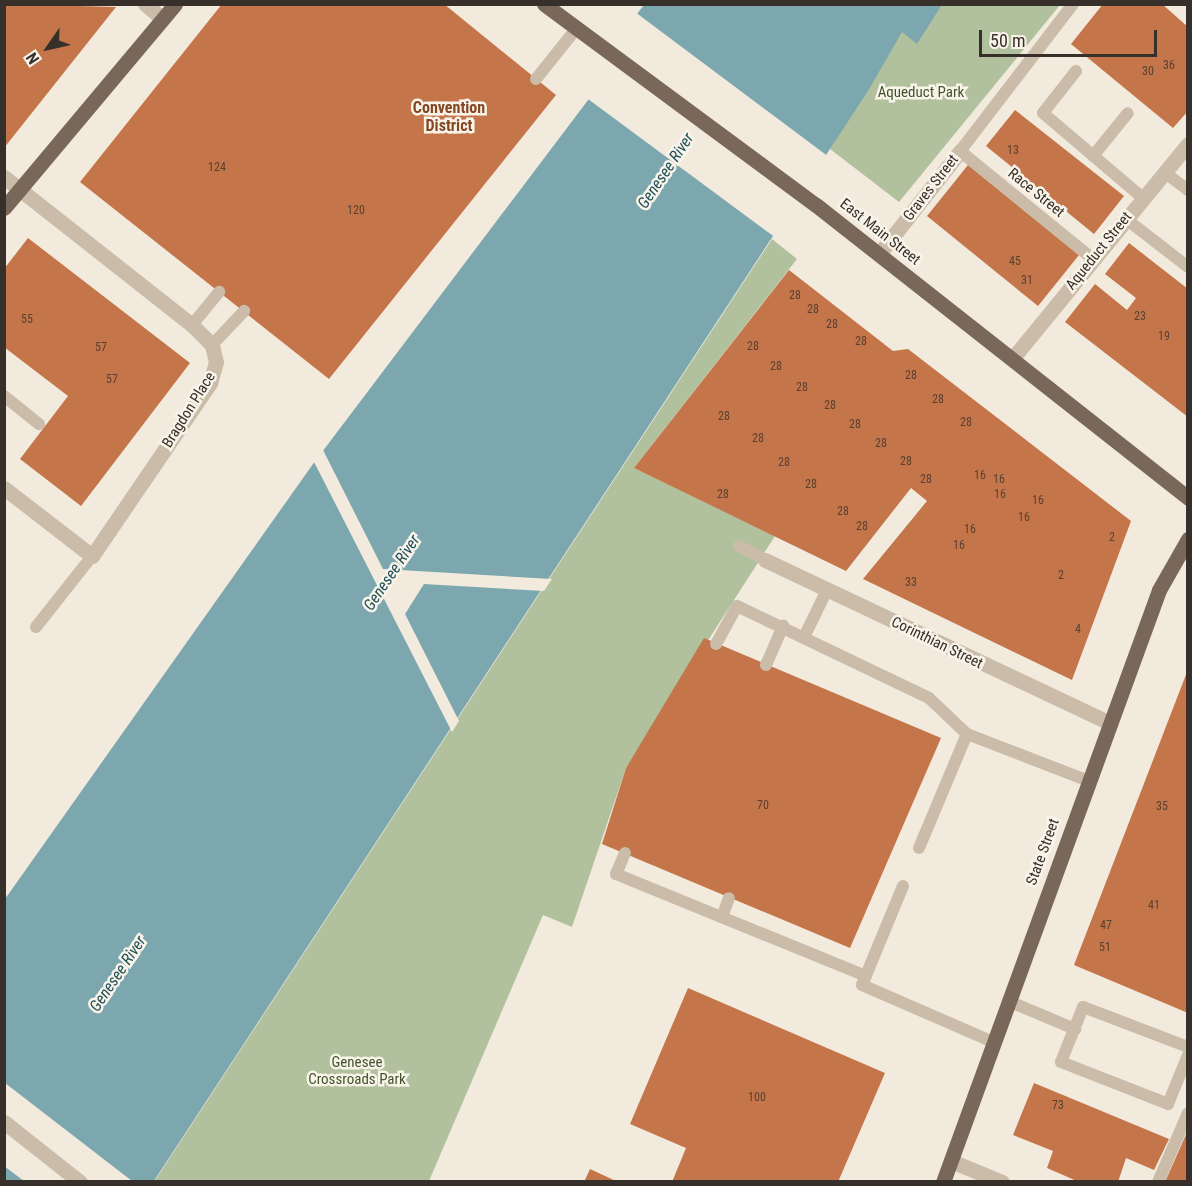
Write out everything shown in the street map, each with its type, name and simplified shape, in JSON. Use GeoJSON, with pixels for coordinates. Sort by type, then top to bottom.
{"type":"FeatureCollection","features":[{"type":"Feature","properties":{"kind":"main road"},"geometry":{"type":"LineString","coordinates":[[4,208],[175,4]]}},
{"type":"Feature","properties":{"kind":"main road","name":"East Main Street"},"geometry":{"type":"LineString","coordinates":[[544,4],[816,205],[1188,498]]}},
{"type":"Feature","properties":{"kind":"main road","name":"State Street"},"geometry":{"type":"LineString","coordinates":[[943,1182],[1159,590],[1188,539]]}},
{"type":"Feature","properties":{"kind":"street"},"geometry":{"type":"LineString","coordinates":[[145,4],[163,19]]}},
{"type":"Feature","properties":{"kind":"street","name":"Aqueduct Street"},"geometry":{"type":"LineString","coordinates":[[1012,359],[1188,144]]}},
{"type":"Feature","properties":{"kind":"street","name":"Graves Street"},"geometry":{"type":"LineString","coordinates":[[879,254],[960,151]]}},
{"type":"Feature","properties":{"kind":"street"},"geometry":{"type":"LineString","coordinates":[[4,177],[192,325],[212,345]]}},
{"type":"Feature","properties":{"kind":"street","name":"Bragdon Place"},"geometry":{"type":"LineString","coordinates":[[92,556],[213,377],[212,345]]}},
{"type":"Feature","properties":{"kind":"street"},"geometry":{"type":"LineString","coordinates":[[4,488],[92,556]]}},
{"type":"Feature","properties":{"kind":"street","name":"Corinthian Street"},"geometry":{"type":"LineString","coordinates":[[765,560],[1110,723]]}},
{"type":"Feature","properties":{"kind":"street"},"geometry":{"type":"LineString","coordinates":[[4,1122],[80,1182]]}},
{"type":"Feature","properties":{"kind":"street"},"geometry":{"type":"LineString","coordinates":[[951,1161],[1002,1182]]}},
{"type":"Feature","properties":{"kind":"lane"},"geometry":{"type":"LineString","coordinates":[[960,151],[1073,4]]}},
{"type":"Feature","properties":{"kind":"lane"},"geometry":{"type":"LineString","coordinates":[[536,79],[576,29]]}},
{"type":"Feature","properties":{"kind":"lane"},"geometry":{"type":"LineString","coordinates":[[1076,71],[1043,113],[1143,198]]}},
{"type":"Feature","properties":{"kind":"lane"},"geometry":{"type":"LineString","coordinates":[[1093,156],[1128,113]]}},
{"type":"Feature","properties":{"kind":"lane","name":"Race Street"},"geometry":{"type":"LineString","coordinates":[[960,151],[1093,259]]}},
{"type":"Feature","properties":{"kind":"lane"},"geometry":{"type":"LineString","coordinates":[[1164,172],[1188,190]]}},
{"type":"Feature","properties":{"kind":"lane"},"geometry":{"type":"LineString","coordinates":[[1126,219],[1188,267]]}},
{"type":"Feature","properties":{"kind":"lane"},"geometry":{"type":"LineString","coordinates":[[192,325],[219,292]]}},
{"type":"Feature","properties":{"kind":"lane"},"geometry":{"type":"LineString","coordinates":[[212,345],[244,312]]}},
{"type":"Feature","properties":{"kind":"lane"},"geometry":{"type":"LineString","coordinates":[[4,396],[39,424]]}},
{"type":"Feature","properties":{"kind":"lane"},"geometry":{"type":"LineString","coordinates":[[739,546],[765,560]]}},
{"type":"Feature","properties":{"kind":"lane"},"geometry":{"type":"LineString","coordinates":[[36,627],[92,556]]}},
{"type":"Feature","properties":{"kind":"lane"},"geometry":{"type":"LineString","coordinates":[[804,637],[827,590]]}},
{"type":"Feature","properties":{"kind":"lane"},"geometry":{"type":"LineString","coordinates":[[716,644],[737,606],[783,626],[929,698],[967,734],[1089,781]]}},
{"type":"Feature","properties":{"kind":"lane"},"geometry":{"type":"LineString","coordinates":[[766,665],[783,626]]}},
{"type":"Feature","properties":{"kind":"lane"},"geometry":{"type":"LineString","coordinates":[[919,848],[967,734]]}},
{"type":"Feature","properties":{"kind":"lane"},"geometry":{"type":"LineString","coordinates":[[625,853],[616,874],[866,976]]}},
{"type":"Feature","properties":{"kind":"lane"},"geometry":{"type":"LineString","coordinates":[[903,886],[862,985],[993,1042]]}},
{"type":"Feature","properties":{"kind":"lane"},"geometry":{"type":"LineString","coordinates":[[722,917],[729,897]]}},
{"type":"Feature","properties":{"kind":"lane"},"geometry":{"type":"LineString","coordinates":[[1008,1001],[1075,1029]]}},
{"type":"Feature","properties":{"kind":"lane"},"geometry":{"type":"LineString","coordinates":[[1188,1047],[1083,1006],[1061,1062],[1168,1104],[1188,1055]]}},
{"type":"Feature","properties":{"kind":"lane"},"geometry":{"type":"LineString","coordinates":[[1158,1182],[1188,1113]]}},
{"type":"Feature","properties":{"kind":"green space","name":"Aqueduct Park"},"geometry":{"type":"Polygon","coordinates":[[[942,5],[1060,5],[899,202],[830,149],[902,31],[917,43],[942,5]]]}},
{"type":"Feature","properties":{"kind":"green space","name":"Genesee Crossroads Park"},"geometry":{"type":"Polygon","coordinates":[[[772,239],[797,259],[634,468],[775,536],[626,768],[572,927],[543,915],[429,1181],[154,1182],[772,239]]]}},
{"type":"Feature","properties":{"kind":"water","name":"Genesee River"},"geometry":{"type":"Polygon","coordinates":[[[644,5],[942,5],[917,44],[902,32],[868,91],[154,1181],[5,1182],[5,899],[313,464],[647,22],[637,14],[644,5]]]}},
{"type":"Feature","properties":{"kind":"pier"},"geometry":{"type":"Polygon","coordinates":[[[635,12],[829,157],[776,238],[588,99],[644,23],[635,12]]]}},
{"type":"Feature","properties":{"kind":"pier"},"geometry":{"type":"Polygon","coordinates":[[[322,448],[383,569],[552,579],[544,591],[424,584],[405,614],[459,721],[452,732],[313,460],[322,448]]]}},
{"type":"Feature","properties":{"kind":"pier"},"geometry":{"type":"Polygon","coordinates":[[[5,1083],[132,1181],[24,1181],[4,1166],[5,1083]]]}},
{"type":"Feature","properties":{"kind":"building"},"geometry":{"type":"Polygon","coordinates":[[[4,4],[116,7],[4,148],[4,4]]]}},
{"type":"Feature","properties":{"kind":"building"},"geometry":{"type":"Polygon","coordinates":[[[222,4],[444,4],[556,95],[329,379],[80,182],[222,4]]]}},
{"type":"Feature","properties":{"kind":"building"},"geometry":{"type":"Polygon","coordinates":[[[1103,4],[1162,4],[1188,27],[1188,111],[1173,128],[1071,44],[1103,4]]]}},
{"type":"Feature","properties":{"kind":"building"},"geometry":{"type":"Polygon","coordinates":[[[1015,110],[1124,196],[1094,234],[986,146],[1015,110]]]}},
{"type":"Feature","properties":{"kind":"building"},"geometry":{"type":"Polygon","coordinates":[[[968,165],[1079,255],[1038,306],[927,216],[968,165]]]}},
{"type":"Feature","properties":{"kind":"building"},"geometry":{"type":"Polygon","coordinates":[[[28,238],[190,363],[81,506],[20,459],[68,396],[4,347],[4,269],[28,238]]]}},
{"type":"Feature","properties":{"kind":"building"},"geometry":{"type":"Polygon","coordinates":[[[1129,243],[1188,289],[1188,417],[1065,322],[1095,284],[1127,310],[1136,298],[1105,274],[1129,243]]]}},
{"type":"Feature","properties":{"kind":"building"},"geometry":{"type":"Polygon","coordinates":[[[789,270],[893,351],[908,349],[1131,521],[1072,680],[863,579],[927,501],[911,488],[846,571],[634,468],[789,270]]]}},
{"type":"Feature","properties":{"kind":"building"},"geometry":{"type":"Polygon","coordinates":[[[704,638],[941,738],[850,948],[602,844],[626,768],[704,638]]]}},
{"type":"Feature","properties":{"kind":"building"},"geometry":{"type":"Polygon","coordinates":[[[1188,672],[1188,1013],[1074,965],[1188,672]]]}},
{"type":"Feature","properties":{"kind":"building"},"geometry":{"type":"Polygon","coordinates":[[[688,988],[885,1073],[838,1182],[672,1182],[686,1148],[630,1124],[688,988]]]}},
{"type":"Feature","properties":{"kind":"building"},"geometry":{"type":"Polygon","coordinates":[[[1034,1083],[1169,1139],[1154,1170],[1126,1158],[1118,1182],[1079,1182],[1047,1168],[1053,1151],[1013,1135],[1034,1083]]]}},
{"type":"Feature","properties":{"kind":"building"},"geometry":{"type":"Polygon","coordinates":[[[1188,1130],[1188,1182],[1165,1182],[1188,1130]]]}},
{"type":"Feature","properties":{"kind":"building"},"geometry":{"type":"Polygon","coordinates":[[[590,1169],[618,1182],[584,1182],[590,1169]]]}},
{"type":"Feature","properties":{"kind":"district","name":"Convention District"},"geometry":{"type":"Point","coordinates":[449,117]}}]}
